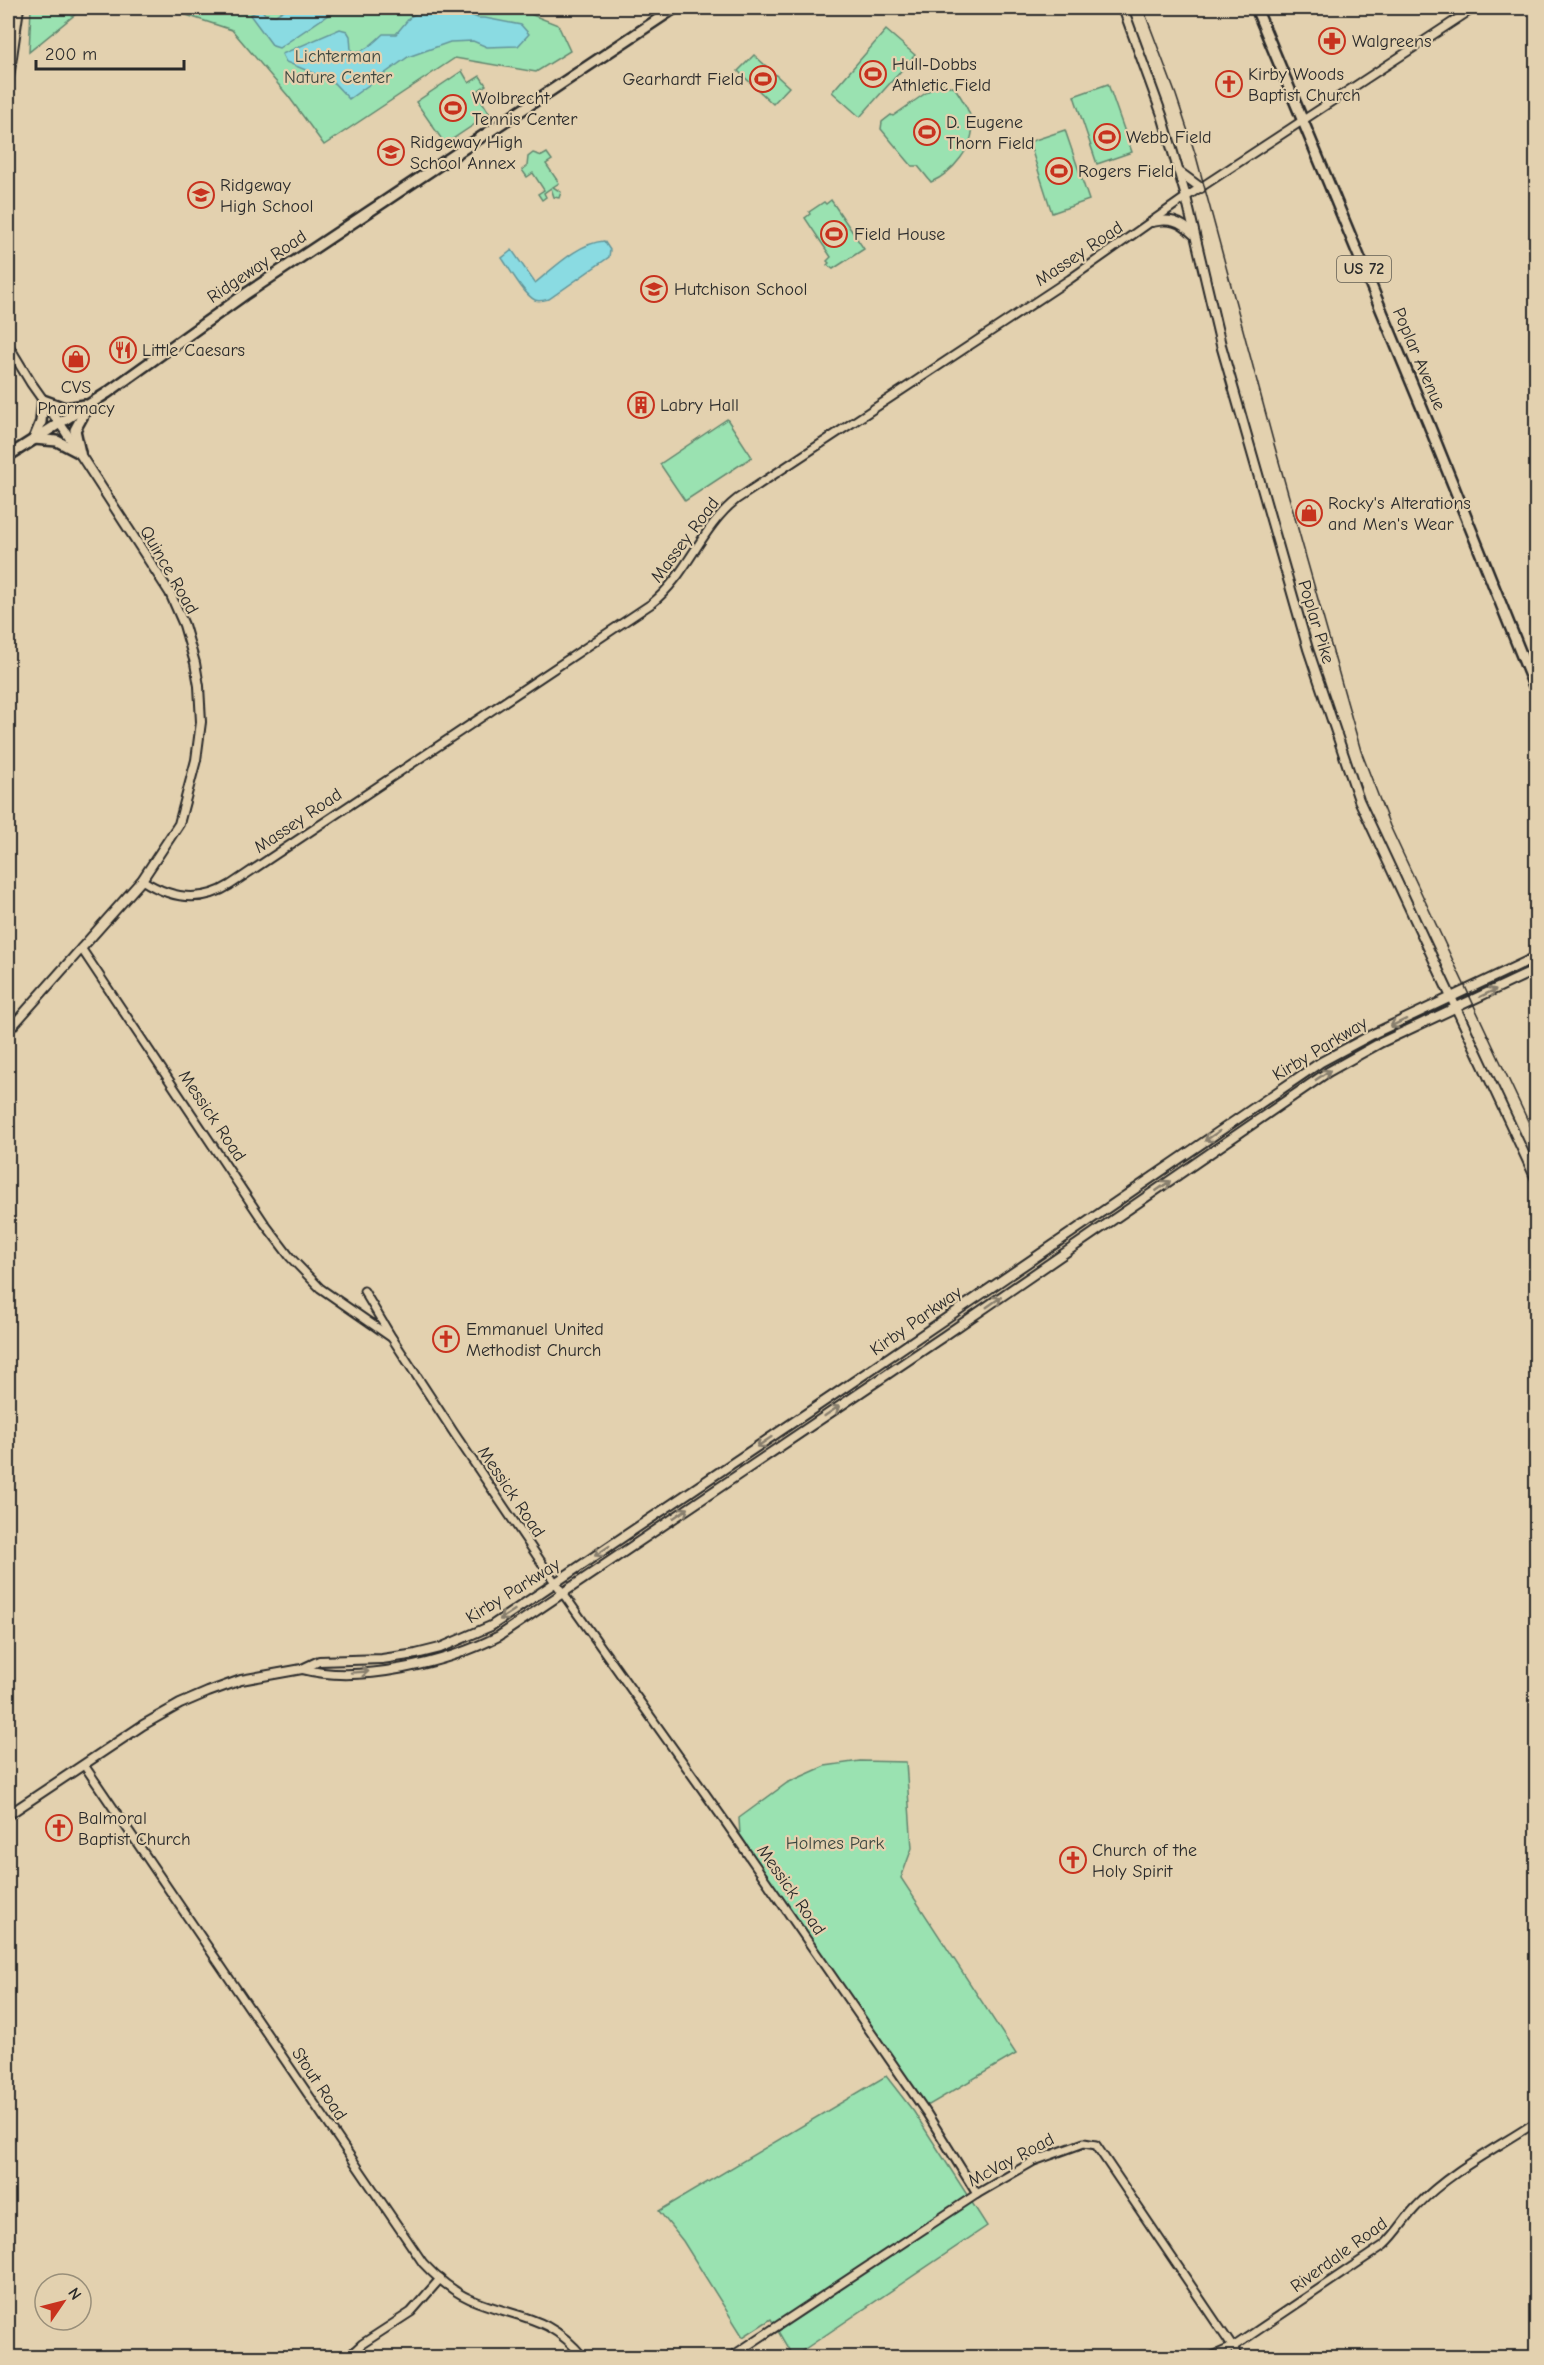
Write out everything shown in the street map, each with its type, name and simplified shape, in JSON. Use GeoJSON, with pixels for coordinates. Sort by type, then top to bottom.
{"type":"FeatureCollection","features":[{"type":"Feature","properties":{"kind":"main road"},"geometry":{"type":"LineString","coordinates":[[8,85],[19,8]]}},
{"type":"Feature","properties":{"kind":"main road","name":"Ridgeway Road"},"geometry":{"type":"LineString","coordinates":[[8,456],[90,404],[244,295],[675,8]]}},
{"type":"Feature","properties":{"kind":"main road","name":"Poplar Pike"},"geometry":{"type":"LineString","coordinates":[[1123,8],[1139,47],[1186,197],[1221,345],[1304,637],[1359,800],[1536,1179]]}},
{"type":"Feature","properties":{"kind":"main road","name":"Poplar Avenue"},"geometry":{"type":"LineString","coordinates":[[1256,8],[1429,425],[1536,691]]}},
{"type":"Feature","properties":{"kind":"main road"},"geometry":{"type":"LineString","coordinates":[[1178,171],[1201,188]]}},
{"type":"Feature","properties":{"kind":"main road"},"geometry":{"type":"LineString","coordinates":[[1152,222],[1172,220],[1184,226],[1195,236]]}},
{"type":"Feature","properties":{"kind":"main road","name":"Quince Road"},"geometry":{"type":"LineString","coordinates":[[8,345],[170,593],[184,625],[198,674],[201,710],[199,746],[179,824],[142,880],[8,1031]]}},
{"type":"Feature","properties":{"kind":"main road"},"geometry":{"type":"LineString","coordinates":[[80,453],[57,441],[34,439],[41,422],[43,400],[65,408],[90,404]]}},
{"type":"Feature","properties":{"kind":"main road"},"geometry":{"type":"LineString","coordinates":[[80,453],[75,430],[90,404]]}},
{"type":"Feature","properties":{"kind":"main road","name":"Kirby Parkway"},"geometry":{"type":"LineString","coordinates":[[8,1815],[143,1725],[180,1704],[241,1680],[302,1669],[320,1661],[382,1659],[440,1648],[491,1626],[1321,1062],[1375,1033],[1536,957]]}},
{"type":"Feature","properties":{"kind":"main road","name":"Kirby Parkway"},"geometry":{"type":"LineString","coordinates":[[302,1669],[321,1674],[366,1672],[422,1665],[450,1657],[499,1636],[944,1336],[1328,1072],[1380,1043],[1536,970]]}},
{"type":"Feature","properties":{"kind":"street","name":"Massey Road"},"geometry":{"type":"LineString","coordinates":[[142,880],[170,894],[189,897],[207,896],[230,885],[651,604],[667,591],[681,574],[716,519],[737,499],[1186,197],[1474,8]]}},
{"type":"Feature","properties":{"kind":"street","name":"Messick Road"},"geometry":{"type":"LineString","coordinates":[[81,948],[265,1224],[290,1257],[320,1288],[392,1338],[555,1583],[926,2112],[977,2194]]}},
{"type":"Feature","properties":{"kind":"street"},"geometry":{"type":"LineString","coordinates":[[364,1291],[392,1338]]}},
{"type":"Feature","properties":{"kind":"street","name":"Stout Road"},"geometry":{"type":"LineString","coordinates":[[84,1765],[423,2263],[440,2279],[470,2299],[545,2324],[564,2337],[584,2358]]}},
{"type":"Feature","properties":{"kind":"street","name":"Riverdale Road"},"geometry":{"type":"LineString","coordinates":[[1208,2358],[1233,2348],[1384,2245],[1399,2232],[1416,2206],[1445,2182],[1536,2122]]}},
{"type":"Feature","properties":{"kind":"street","name":"McVay Road"},"geometry":{"type":"LineString","coordinates":[[729,2358],[977,2194],[1034,2161],[1064,2148],[1084,2143],[1096,2145],[1240,2358]]}},
{"type":"Feature","properties":{"kind":"street"},"geometry":{"type":"LineString","coordinates":[[347,2358],[362,2344],[411,2312],[440,2279]]}},
{"type":"Feature","properties":{"kind":"green space"},"geometry":{"type":"Polygon","coordinates":[[[31,8],[83,8],[29,52],[31,8]]]}},
{"type":"Feature","properties":{"kind":"green space","name":"Lichterman Nature Center"},"geometry":{"type":"Polygon","coordinates":[[[165,8],[515,8],[558,25],[570,51],[536,72],[455,58],[324,145],[289,97],[232,30],[165,8]]]}},
{"type":"Feature","properties":{"kind":"green space","name":"Hull-Dobbs Athletic Field"},"geometry":{"type":"Polygon","coordinates":[[[886,30],[915,55],[860,117],[832,92],[886,30]]]}},
{"type":"Feature","properties":{"kind":"green space","name":"Gearhardt Field"},"geometry":{"type":"Polygon","coordinates":[[[754,55],[789,87],[773,104],[738,71],[754,55]]]}},
{"type":"Feature","properties":{"kind":"green space","name":"Wolbrecht Tennis Center"},"geometry":{"type":"Polygon","coordinates":[[[462,71],[469,83],[480,76],[486,85],[476,92],[490,114],[445,144],[416,102],[462,71]]]}},
{"type":"Feature","properties":{"kind":"green space","name":"D. Eugene Thorn Field"},"geometry":{"type":"Polygon","coordinates":[[[940,83],[955,88],[969,113],[972,131],[966,149],[954,166],[931,182],[918,166],[912,166],[881,129],[882,122],[940,83]]]}},
{"type":"Feature","properties":{"kind":"green space","name":"Webb Field"},"geometry":{"type":"Polygon","coordinates":[[[1108,84],[1132,152],[1097,164],[1074,96],[1108,84]]]}},
{"type":"Feature","properties":{"kind":"green space","name":"Rogers Field"},"geometry":{"type":"Polygon","coordinates":[[[1065,130],[1089,200],[1052,213],[1029,142],[1065,130]]]}},
{"type":"Feature","properties":{"kind":"green space"},"geometry":{"type":"Polygon","coordinates":[[[533,153],[542,156],[547,153],[552,160],[546,164],[559,183],[553,187],[561,192],[559,198],[554,197],[551,188],[544,193],[546,197],[542,200],[538,194],[544,190],[533,173],[527,177],[522,170],[527,166],[528,157],[533,153]]]}},
{"type":"Feature","properties":{"kind":"green space","name":"Field House"},"geometry":{"type":"Polygon","coordinates":[[[831,200],[864,249],[833,269],[827,265],[831,257],[805,218],[810,214],[809,212],[831,200]]]}},
{"type":"Feature","properties":{"kind":"green space"},"geometry":{"type":"Polygon","coordinates":[[[727,419],[752,457],[685,501],[660,464],[727,419]]]}},
{"type":"Feature","properties":{"kind":"green space","name":"Holmes Park"},"geometry":{"type":"Polygon","coordinates":[[[860,1761],[906,1762],[912,1848],[901,1878],[1016,2054],[929,2105],[923,2104],[740,1835],[739,1818],[787,1783],[825,1766],[860,1761]]]}},
{"type":"Feature","properties":{"kind":"green space"},"geometry":{"type":"Polygon","coordinates":[[[886,2076],[914,2112],[987,2226],[793,2357],[771,2319],[743,2337],[683,2241],[659,2211],[886,2076]]]}},
{"type":"Feature","properties":{"kind":"water"},"geometry":{"type":"Polygon","coordinates":[[[287,8],[349,8],[328,15],[279,48],[273,46],[250,15],[261,9],[265,14],[276,15],[287,8]]]}},
{"type":"Feature","properties":{"kind":"water"},"geometry":{"type":"Polygon","coordinates":[[[427,8],[453,8],[478,18],[521,25],[529,34],[518,46],[487,47],[473,41],[450,42],[408,57],[349,99],[332,81],[286,62],[282,54],[340,29],[347,31],[350,36],[351,50],[354,53],[358,52],[370,46],[383,34],[396,34],[411,16],[427,8]]]}},
{"type":"Feature","properties":{"kind":"water"},"geometry":{"type":"Polygon","coordinates":[[[604,241],[610,250],[609,257],[549,299],[542,301],[535,300],[526,293],[502,258],[512,250],[535,283],[576,251],[604,241]]]}},
{"type":"Feature","properties":{"kind":"railway"},"geometry":{"type":"LineString","coordinates":[[1143,8],[1196,156],[1361,751],[1390,826],[1536,1138]]}},
{"type":"Feature","properties":{"kind":"place","name":"Walgreens"},"geometry":{"type":"Point","coordinates":[1332,41]}},
{"type":"Feature","properties":{"kind":"place","name":"Hull-Dobbs Athletic Field"},"geometry":{"type":"Point","coordinates":[873,74]}},
{"type":"Feature","properties":{"kind":"place","name":"Gearhardt Field"},"geometry":{"type":"Point","coordinates":[763,79]}},
{"type":"Feature","properties":{"kind":"place","name":"Kirby Woods Baptist Church"},"geometry":{"type":"Point","coordinates":[1229,84]}},
{"type":"Feature","properties":{"kind":"place","name":"Wolbrecht Tennis Center"},"geometry":{"type":"Point","coordinates":[453,108]}},
{"type":"Feature","properties":{"kind":"place","name":"D. Eugene Thorn Field"},"geometry":{"type":"Point","coordinates":[927,132]}},
{"type":"Feature","properties":{"kind":"place","name":"Webb Field"},"geometry":{"type":"Point","coordinates":[1107,137]}},
{"type":"Feature","properties":{"kind":"place","name":"Ridgeway High School Annex"},"geometry":{"type":"Point","coordinates":[391,152]}},
{"type":"Feature","properties":{"kind":"place","name":"Rogers Field"},"geometry":{"type":"Point","coordinates":[1059,171]}},
{"type":"Feature","properties":{"kind":"place","name":"Ridgeway High School"},"geometry":{"type":"Point","coordinates":[201,195]}},
{"type":"Feature","properties":{"kind":"place","name":"Field House"},"geometry":{"type":"Point","coordinates":[834,234]}},
{"type":"Feature","properties":{"kind":"place","name":"Hutchison School"},"geometry":{"type":"Point","coordinates":[654,289]}},
{"type":"Feature","properties":{"kind":"place","name":"Little Caesars"},"geometry":{"type":"Point","coordinates":[123,350]}},
{"type":"Feature","properties":{"kind":"place","name":"CVS Pharmacy"},"geometry":{"type":"Point","coordinates":[76,359]}},
{"type":"Feature","properties":{"kind":"place","name":"Labry Hall"},"geometry":{"type":"Point","coordinates":[641,405]}},
{"type":"Feature","properties":{"kind":"place","name":"Rocky's Alterations and Men's Wear"},"geometry":{"type":"Point","coordinates":[1309,513]}},
{"type":"Feature","properties":{"kind":"place","name":"Emmanuel United Methodist Church"},"geometry":{"type":"Point","coordinates":[446,1339]}},
{"type":"Feature","properties":{"kind":"place","name":"Balmoral Baptist Church"},"geometry":{"type":"Point","coordinates":[59,1828]}},
{"type":"Feature","properties":{"kind":"place","name":"Church of the Holy Spirit"},"geometry":{"type":"Point","coordinates":[1073,1860]}}]}
